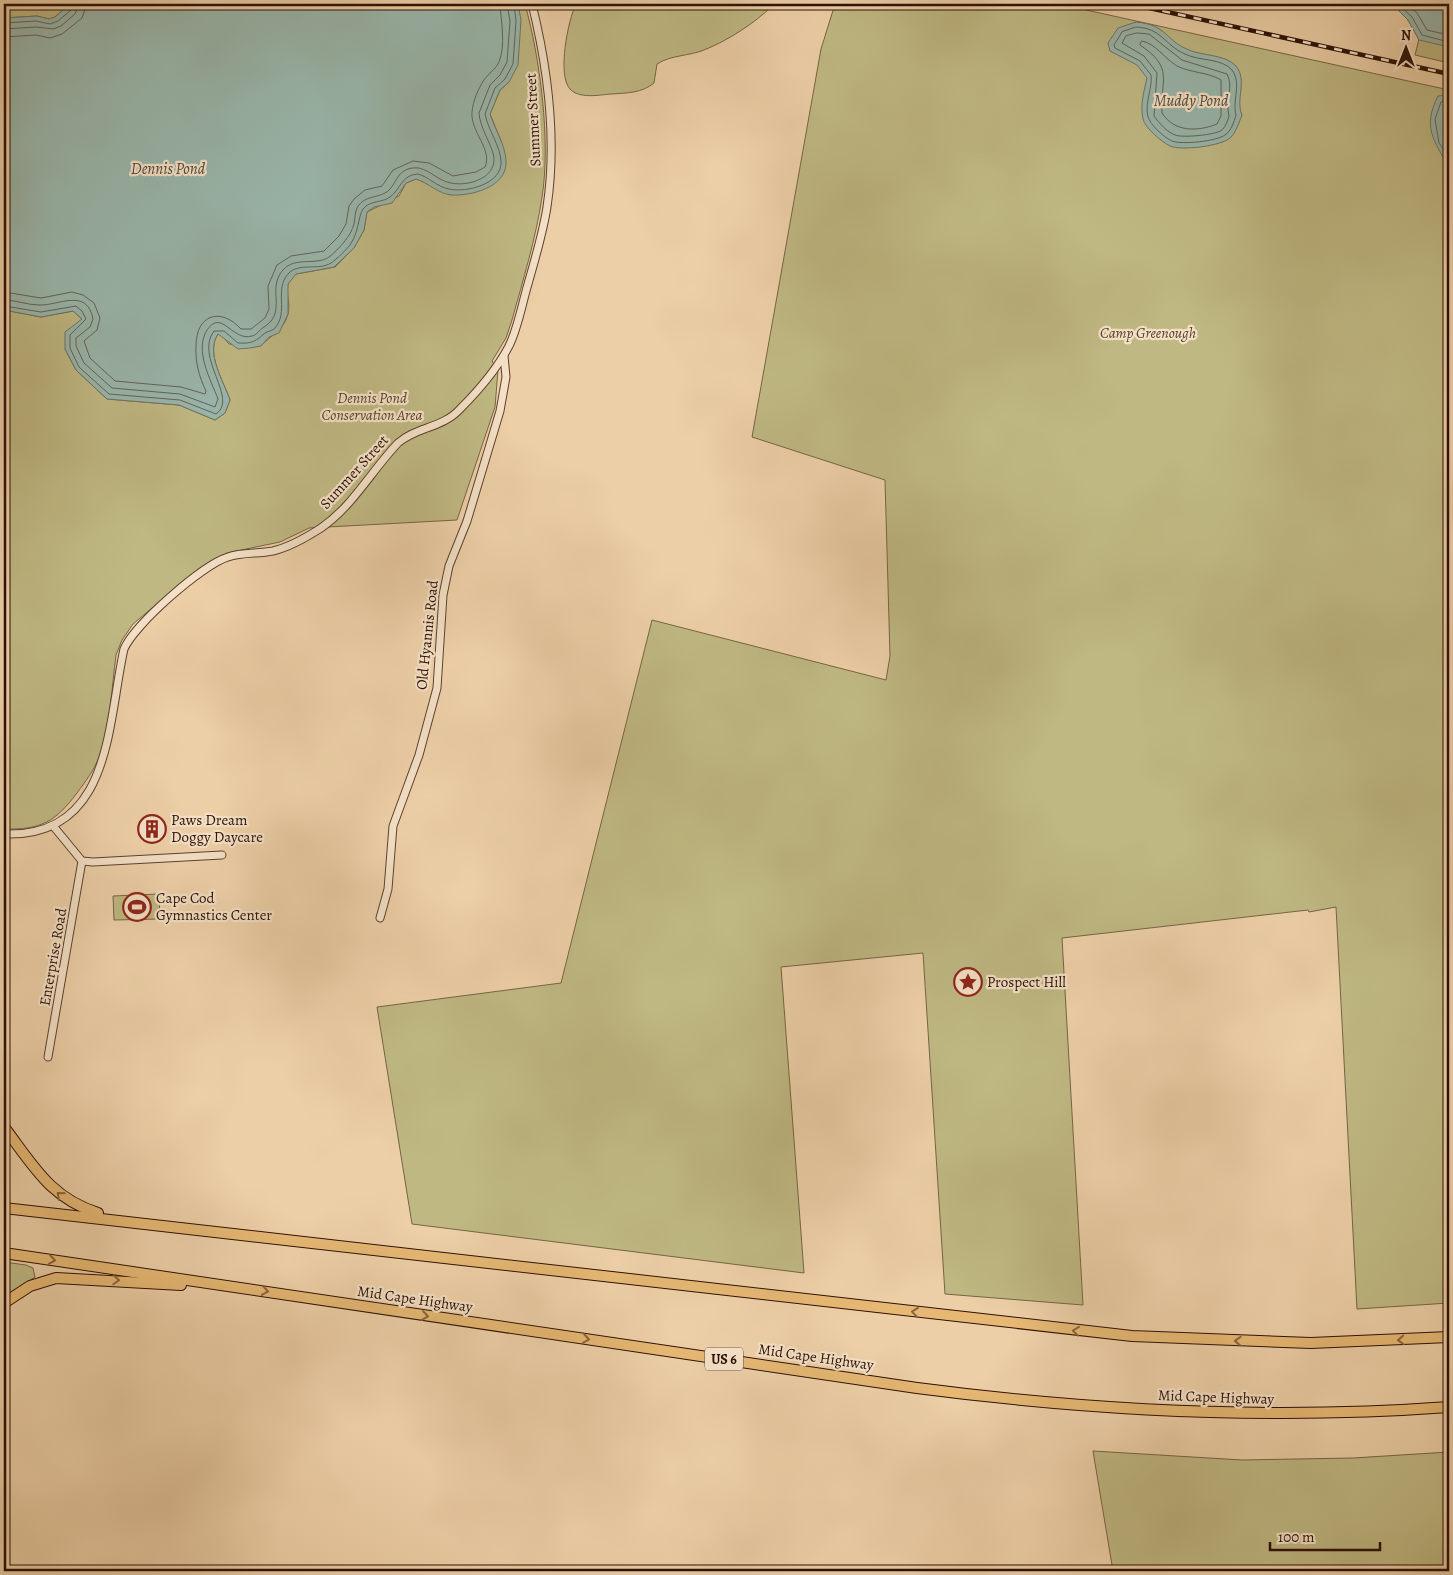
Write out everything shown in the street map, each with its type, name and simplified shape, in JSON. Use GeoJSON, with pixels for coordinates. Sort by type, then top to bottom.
{"type":"FeatureCollection","features":[{"type":"Feature","properties":{"kind":"highway"},"geometry":{"type":"LineString","coordinates":[[4,1127],[51,1187],[63,1198],[84,1209],[120,1221]]}},
{"type":"Feature","properties":{"kind":"highway"},"geometry":{"type":"LineString","coordinates":[[4,1208],[1132,1336],[1311,1343],[1449,1337]]}},
{"type":"Feature","properties":{"kind":"highway","name":"Mid Cape Highway"},"geometry":{"type":"LineString","coordinates":[[4,1253],[917,1388],[1012,1399],[1135,1409],[1219,1412],[1331,1413],[1449,1407]]}},
{"type":"Feature","properties":{"kind":"highway"},"geometry":{"type":"LineString","coordinates":[[4,1303],[30,1286],[61,1278],[247,1288]]}},
{"type":"Feature","properties":{"kind":"street","name":"Summer Street"},"geometry":{"type":"LineString","coordinates":[[4,834],[28,834],[54,827],[64,820],[86,793],[104,758],[112,725],[120,666],[128,638],[190,581],[218,561],[228,557],[284,548],[322,527],[349,502],[385,456],[401,440],[439,425],[460,410],[504,356],[510,344],[524,298],[548,202],[551,143],[549,100],[532,4]]}},
{"type":"Feature","properties":{"kind":"street","name":"Old Hyannis Road"},"geometry":{"type":"LineString","coordinates":[[380,918],[388,889],[393,826],[419,754],[437,688],[443,595],[449,566],[467,521],[500,411],[506,377],[504,356]]}},
{"type":"Feature","properties":{"kind":"street"},"geometry":{"type":"LineString","coordinates":[[54,827],[82,861],[222,855]]}},
{"type":"Feature","properties":{"kind":"street","name":"Enterprise Road"},"geometry":{"type":"LineString","coordinates":[[48,1057],[82,861]]}},
{"type":"Feature","properties":{"kind":"green space"},"geometry":{"type":"Polygon","coordinates":[[[4,4],[70,4],[55,17],[49,19],[37,16],[4,18],[4,4]]]}},
{"type":"Feature","properties":{"kind":"green space","name":"Dennis Pond Conservation Area"},"geometry":{"type":"Polygon","coordinates":[[[518,4],[525,4],[539,74],[545,126],[542,197],[533,243],[512,320],[506,338],[492,361],[498,370],[495,407],[457,520],[309,528],[280,542],[227,553],[196,571],[133,624],[122,640],[116,655],[103,746],[95,766],[80,789],[62,811],[46,822],[28,828],[4,829],[4,310],[41,317],[73,311],[82,319],[65,349],[76,370],[107,399],[179,405],[215,420],[225,413],[230,400],[215,358],[215,342],[218,334],[222,335],[229,344],[261,346],[286,320],[289,309],[287,288],[291,278],[296,274],[335,267],[354,248],[364,230],[367,212],[399,196],[406,183],[416,179],[444,192],[464,194],[501,141],[490,114],[500,90],[509,82],[520,8],[518,4]]]}},
{"type":"Feature","properties":{"kind":"green space"},"geometry":{"type":"Polygon","coordinates":[[[576,4],[771,4],[772,6],[749,25],[722,42],[704,50],[668,59],[657,64],[654,83],[644,89],[628,93],[589,96],[579,94],[570,89],[564,72],[567,34],[576,4]]]}},
{"type":"Feature","properties":{"kind":"green space","name":"Camp Greenough"},"geometry":{"type":"Polygon","coordinates":[[[835,4],[1059,4],[1449,90],[1449,1303],[1357,1309],[1336,907],[1309,912],[1308,910],[1062,938],[1083,1305],[945,1294],[923,953],[781,967],[804,1273],[412,1224],[377,1007],[561,983],[652,620],[886,680],[890,656],[885,480],[752,437],[821,49],[835,4]]]}},
{"type":"Feature","properties":{"kind":"green space"},"geometry":{"type":"Polygon","coordinates":[[[1392,4],[1449,4],[1449,63],[1415,55],[1419,39],[1408,20],[1392,4]]]}},
{"type":"Feature","properties":{"kind":"green space","name":"Cape Cod Gymnastics Center"},"geometry":{"type":"Polygon","coordinates":[[[159,894],[160,919],[114,920],[113,896],[159,894]]]}},
{"type":"Feature","properties":{"kind":"green space"},"geometry":{"type":"Polygon","coordinates":[[[4,1262],[26,1265],[33,1268],[35,1277],[4,1297],[4,1262]]]}},
{"type":"Feature","properties":{"kind":"green space"},"geometry":{"type":"Polygon","coordinates":[[[1093,1451],[1242,1460],[1353,1458],[1449,1452],[1449,1571],[1113,1571],[1093,1451]]]}},
{"type":"Feature","properties":{"kind":"water","name":"Dennis Pond"},"geometry":{"type":"Polygon","coordinates":[[[70,4],[518,4],[521,20],[518,65],[509,82],[500,90],[490,114],[506,156],[505,171],[494,184],[469,194],[452,195],[442,193],[416,179],[406,183],[392,203],[374,207],[367,212],[364,230],[354,248],[334,267],[296,274],[288,284],[288,314],[279,333],[269,337],[261,346],[238,349],[218,334],[214,350],[215,358],[230,400],[225,413],[215,420],[179,405],[107,399],[76,370],[65,349],[65,332],[82,319],[73,311],[41,317],[4,310],[4,18],[37,16],[49,19],[55,17],[70,4]]]}},
{"type":"Feature","properties":{"kind":"water"},"geometry":{"type":"Polygon","coordinates":[[[1392,4],[1449,4],[1449,47],[1419,40],[1408,20],[1392,4]]]}},
{"type":"Feature","properties":{"kind":"water","name":"Muddy Pond"},"geometry":{"type":"Polygon","coordinates":[[[1136,22],[1154,26],[1189,50],[1226,59],[1236,66],[1241,78],[1240,109],[1242,115],[1236,130],[1230,138],[1210,145],[1191,148],[1175,147],[1163,141],[1144,123],[1142,109],[1147,78],[1137,65],[1110,51],[1108,43],[1118,28],[1136,22]]]}},
{"type":"Feature","properties":{"kind":"water"},"geometry":{"type":"Polygon","coordinates":[[[1449,95],[1449,168],[1435,141],[1430,125],[1433,107],[1438,96],[1449,95]]]}},
{"type":"Feature","properties":{"kind":"railway"},"geometry":{"type":"LineString","coordinates":[[1131,4],[1449,74]]}},
{"type":"Feature","properties":{"kind":"place","name":"Paws Dream Doggy Daycare"},"geometry":{"type":"Point","coordinates":[152,829]}},
{"type":"Feature","properties":{"kind":"place","name":"Cape Cod Gymnastics Center"},"geometry":{"type":"Point","coordinates":[137,907]}},
{"type":"Feature","properties":{"kind":"place","name":"Prospect Hill"},"geometry":{"type":"Point","coordinates":[968,982]}}]}
